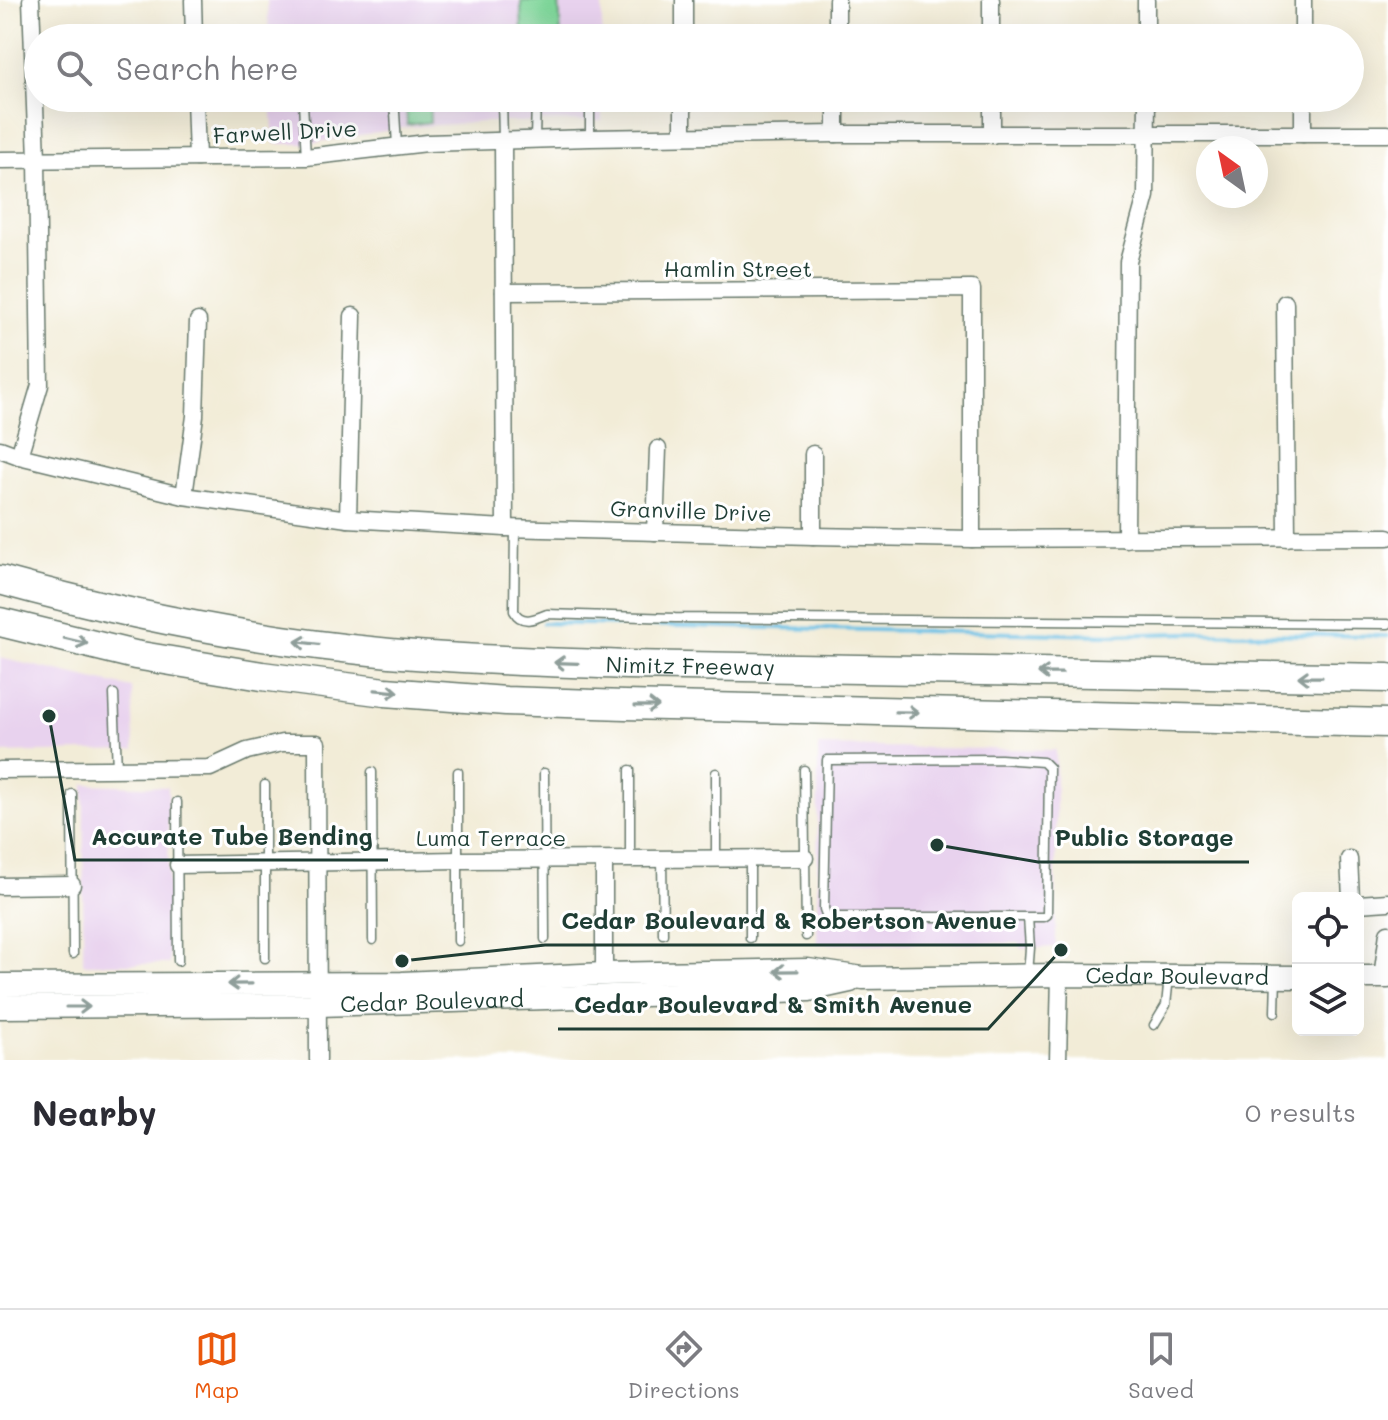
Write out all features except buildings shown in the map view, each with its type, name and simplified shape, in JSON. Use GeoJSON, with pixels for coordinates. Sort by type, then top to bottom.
{"type":"FeatureCollection","features":[{"type":"Feature","properties":{"kind":"highway","name":"Nimitz Freeway"},"geometry":{"type":"LineString","coordinates":[[0,580],[144,615],[271,638],[388,653],[627,665],[1388,678]]}},
{"type":"Feature","properties":{"kind":"highway","name":"Nimitz Freeway"},"geometry":{"type":"LineString","coordinates":[[0,622],[135,655],[262,676],[385,692],[506,701],[1388,723]]}},
{"type":"Feature","properties":{"kind":"main road","name":"Cedar Boulevard"},"geometry":{"type":"LineString","coordinates":[[0,985],[318,994],[402,983],[604,974],[808,970],[863,978],[1287,976]]}},
{"type":"Feature","properties":{"kind":"main road"},"geometry":{"type":"LineString","coordinates":[[1364,977],[1385,977]]}},
{"type":"Feature","properties":{"kind":"main road","name":"Cedar Boulevard"},"geometry":{"type":"LineString","coordinates":[[0,1007],[318,994],[809,990],[863,978]]}},
{"type":"Feature","properties":{"kind":"street"},"geometry":{"type":"LineString","coordinates":[[31,0],[32,24]]}},
{"type":"Feature","properties":{"kind":"street"},"geometry":{"type":"LineString","coordinates":[[193,0],[194,24]]}},
{"type":"Feature","properties":{"kind":"street"},"geometry":{"type":"LineString","coordinates":[[684,0],[684,24]]}},
{"type":"Feature","properties":{"kind":"street"},"geometry":{"type":"LineString","coordinates":[[837,0],[837,24]]}},
{"type":"Feature","properties":{"kind":"street"},"geometry":{"type":"LineString","coordinates":[[991,0],[991,24]]}},
{"type":"Feature","properties":{"kind":"street"},"geometry":{"type":"LineString","coordinates":[[1146,0],[1146,24]]}},
{"type":"Feature","properties":{"kind":"street"},"geometry":{"type":"LineString","coordinates":[[1303,0],[1303,24]]}},
{"type":"Feature","properties":{"kind":"street"},"geometry":{"type":"LineString","coordinates":[[19,456],[40,385],[35,112]]}},
{"type":"Feature","properties":{"kind":"street"},"geometry":{"type":"LineString","coordinates":[[195,112],[197,158]]}},
{"type":"Feature","properties":{"kind":"street"},"geometry":{"type":"LineString","coordinates":[[683,112],[683,136]]}},
{"type":"Feature","properties":{"kind":"street"},"geometry":{"type":"LineString","coordinates":[[836,112],[836,134]]}},
{"type":"Feature","properties":{"kind":"street"},"geometry":{"type":"LineString","coordinates":[[992,112],[992,135]]}},
{"type":"Feature","properties":{"kind":"street"},"geometry":{"type":"LineString","coordinates":[[1126,539],[1128,262],[1146,196],[1147,112]]}},
{"type":"Feature","properties":{"kind":"street"},"geometry":{"type":"LineString","coordinates":[[1303,112],[1303,134]]}},
{"type":"Feature","properties":{"kind":"street","name":"Farwell Drive"},"geometry":{"type":"LineString","coordinates":[[0,160],[306,157],[427,143],[683,136],[1388,134]]}},
{"type":"Feature","properties":{"kind":"street"},"geometry":{"type":"LineString","coordinates":[[503,140],[510,528]]}},
{"type":"Feature","properties":{"kind":"street","name":"Hamlin Street"},"geometry":{"type":"LineString","coordinates":[[504,292],[972,289],[972,539]]}},
{"type":"Feature","properties":{"kind":"street"},"geometry":{"type":"LineString","coordinates":[[1285,303],[1287,538]]}},
{"type":"Feature","properties":{"kind":"street"},"geometry":{"type":"LineString","coordinates":[[348,519],[353,316]]}},
{"type":"Feature","properties":{"kind":"street"},"geometry":{"type":"LineString","coordinates":[[184,496],[195,416],[198,321]]}},
{"type":"Feature","properties":{"kind":"street","name":"Granville Drive"},"geometry":{"type":"LineString","coordinates":[[0,449],[184,496],[348,519],[510,528],[972,539],[1388,537]]}},
{"type":"Feature","properties":{"kind":"street"},"geometry":{"type":"LineString","coordinates":[[655,532],[658,449]]}},
{"type":"Feature","properties":{"kind":"street"},"geometry":{"type":"LineString","coordinates":[[813,454],[813,536]]}},
{"type":"Feature","properties":{"kind":"street"},"geometry":{"type":"LineString","coordinates":[[0,770],[210,768],[247,751],[282,743],[317,743],[318,1060]]}},
{"type":"Feature","properties":{"kind":"street","name":"Luma Terrace"},"geometry":{"type":"LineString","coordinates":[[178,865],[805,858]]}},
{"type":"Feature","properties":{"kind":"street"},"geometry":{"type":"LineString","coordinates":[[1349,859],[1351,892]]}},
{"type":"Feature","properties":{"kind":"street"},"geometry":{"type":"LineString","coordinates":[[604,860],[604,974]]}},
{"type":"Feature","properties":{"kind":"street"},"geometry":{"type":"LineString","coordinates":[[0,886],[72,885]]}},
{"type":"Feature","properties":{"kind":"street"},"geometry":{"type":"LineString","coordinates":[[1364,904],[1388,902]]}},
{"type":"Feature","properties":{"kind":"street"},"geometry":{"type":"LineString","coordinates":[[1385,977],[1388,933]]}},
{"type":"Feature","properties":{"kind":"street"},"geometry":{"type":"LineString","coordinates":[[1058,1060],[1060,975]]}},
{"type":"Feature","properties":{"kind":"lane"},"geometry":{"type":"LineString","coordinates":[[304,112],[306,157]]}},
{"type":"Feature","properties":{"kind":"lane"},"geometry":{"type":"LineString","coordinates":[[395,112],[398,147]]}},
{"type":"Feature","properties":{"kind":"lane"},"geometry":{"type":"LineString","coordinates":[[502,112],[503,140]]}},
{"type":"Feature","properties":{"kind":"lane"},"geometry":{"type":"LineString","coordinates":[[535,139],[536,112]]}},
{"type":"Feature","properties":{"kind":"lane"},"geometry":{"type":"LineString","coordinates":[[590,112],[590,138]]}},
{"type":"Feature","properties":{"kind":"lane"},"geometry":{"type":"LineString","coordinates":[[510,528],[514,611],[521,620],[533,620],[547,614],[691,619],[1388,624]]}},
{"type":"Feature","properties":{"kind":"lane"},"geometry":{"type":"LineString","coordinates":[[114,694],[117,769]]}},
{"type":"Feature","properties":{"kind":"lane"},"geometry":{"type":"LineString","coordinates":[[1001,759],[1043,762],[1049,768],[1047,915],[1028,917],[827,917],[824,909],[827,760],[1001,759]]}},
{"type":"Feature","properties":{"kind":"lane"},"geometry":{"type":"LineString","coordinates":[[630,770],[630,860]]}},
{"type":"Feature","properties":{"kind":"lane"},"geometry":{"type":"LineString","coordinates":[[804,770],[806,936]]}},
{"type":"Feature","properties":{"kind":"lane"},"geometry":{"type":"LineString","coordinates":[[372,772],[373,940]]}},
{"type":"Feature","properties":{"kind":"lane"},"geometry":{"type":"LineString","coordinates":[[458,772],[458,941]]}},
{"type":"Feature","properties":{"kind":"lane"},"geometry":{"type":"LineString","coordinates":[[544,773],[545,939]]}},
{"type":"Feature","properties":{"kind":"lane"},"geometry":{"type":"LineString","coordinates":[[716,773],[716,859]]}},
{"type":"Feature","properties":{"kind":"lane"},"geometry":{"type":"LineString","coordinates":[[265,785],[265,958]]}},
{"type":"Feature","properties":{"kind":"lane"},"geometry":{"type":"LineString","coordinates":[[72,794],[73,954]]}},
{"type":"Feature","properties":{"kind":"lane"},"geometry":{"type":"LineString","coordinates":[[177,802],[178,961]]}},
{"type":"Feature","properties":{"kind":"lane"},"geometry":{"type":"LineString","coordinates":[[750,858],[750,938]]}},
{"type":"Feature","properties":{"kind":"lane"},"geometry":{"type":"LineString","coordinates":[[662,859],[663,934]]}},
{"type":"Feature","properties":{"kind":"lane"},"geometry":{"type":"LineString","coordinates":[[1028,917],[1028,975]]}},
{"type":"Feature","properties":{"kind":"lane"},"geometry":{"type":"LineString","coordinates":[[1154,1025],[1166,1005],[1169,976]]}},
{"type":"Feature","properties":{"kind":"lane"},"geometry":{"type":"LineString","coordinates":[[1275,1012],[1287,976]]}},
{"type":"Feature","properties":{"kind":"shaded area"},"geometry":{"type":"Polygon","coordinates":[[[267,0],[602,0],[602,24],[268,24],[267,0]]]}},
{"type":"Feature","properties":{"kind":"shaded area"},"geometry":{"type":"Polygon","coordinates":[[[272,112],[602,112],[602,121],[483,122],[409,127],[306,144],[274,144],[272,112]]]}},
{"type":"Feature","properties":{"kind":"shaded area"},"geometry":{"type":"Polygon","coordinates":[[[0,658],[132,688],[134,750],[0,753],[0,658]]]}},
{"type":"Feature","properties":{"kind":"shaded area"},"geometry":{"type":"Polygon","coordinates":[[[818,746],[1056,750],[1056,947],[1021,949],[1020,943],[817,944],[818,746]]]}},
{"type":"Feature","properties":{"kind":"shaded area"},"geometry":{"type":"Polygon","coordinates":[[[84,784],[168,787],[169,964],[83,964],[84,784]]]}},
{"type":"Feature","properties":{"kind":"green space"},"geometry":{"type":"Polygon","coordinates":[[[559,0],[560,24],[522,24],[521,1],[559,0]]]}},
{"type":"Feature","properties":{"kind":"green space"},"geometry":{"type":"Polygon","coordinates":[[[407,112],[430,112],[430,122],[407,125],[407,112]]]}},
{"type":"Feature","properties":{"kind":"waterway"},"geometry":{"type":"LineString","coordinates":[[543,623],[1111,635],[1388,636]]}},
{"type":"Feature","properties":{"kind":"place","name":"Accurate Tube Bending"},"geometry":{"type":"Point","coordinates":[49,716]}},
{"type":"Feature","properties":{"kind":"place","name":"Public Storage"},"geometry":{"type":"Point","coordinates":[937,845]}},
{"type":"Feature","properties":{"kind":"place","name":"Cedar Boulevard & Smith Avenue"},"geometry":{"type":"Point","coordinates":[1061,950]}},
{"type":"Feature","properties":{"kind":"place","name":"Cedar Boulevard & Robertson Avenue"},"geometry":{"type":"Point","coordinates":[402,961]}}]}
